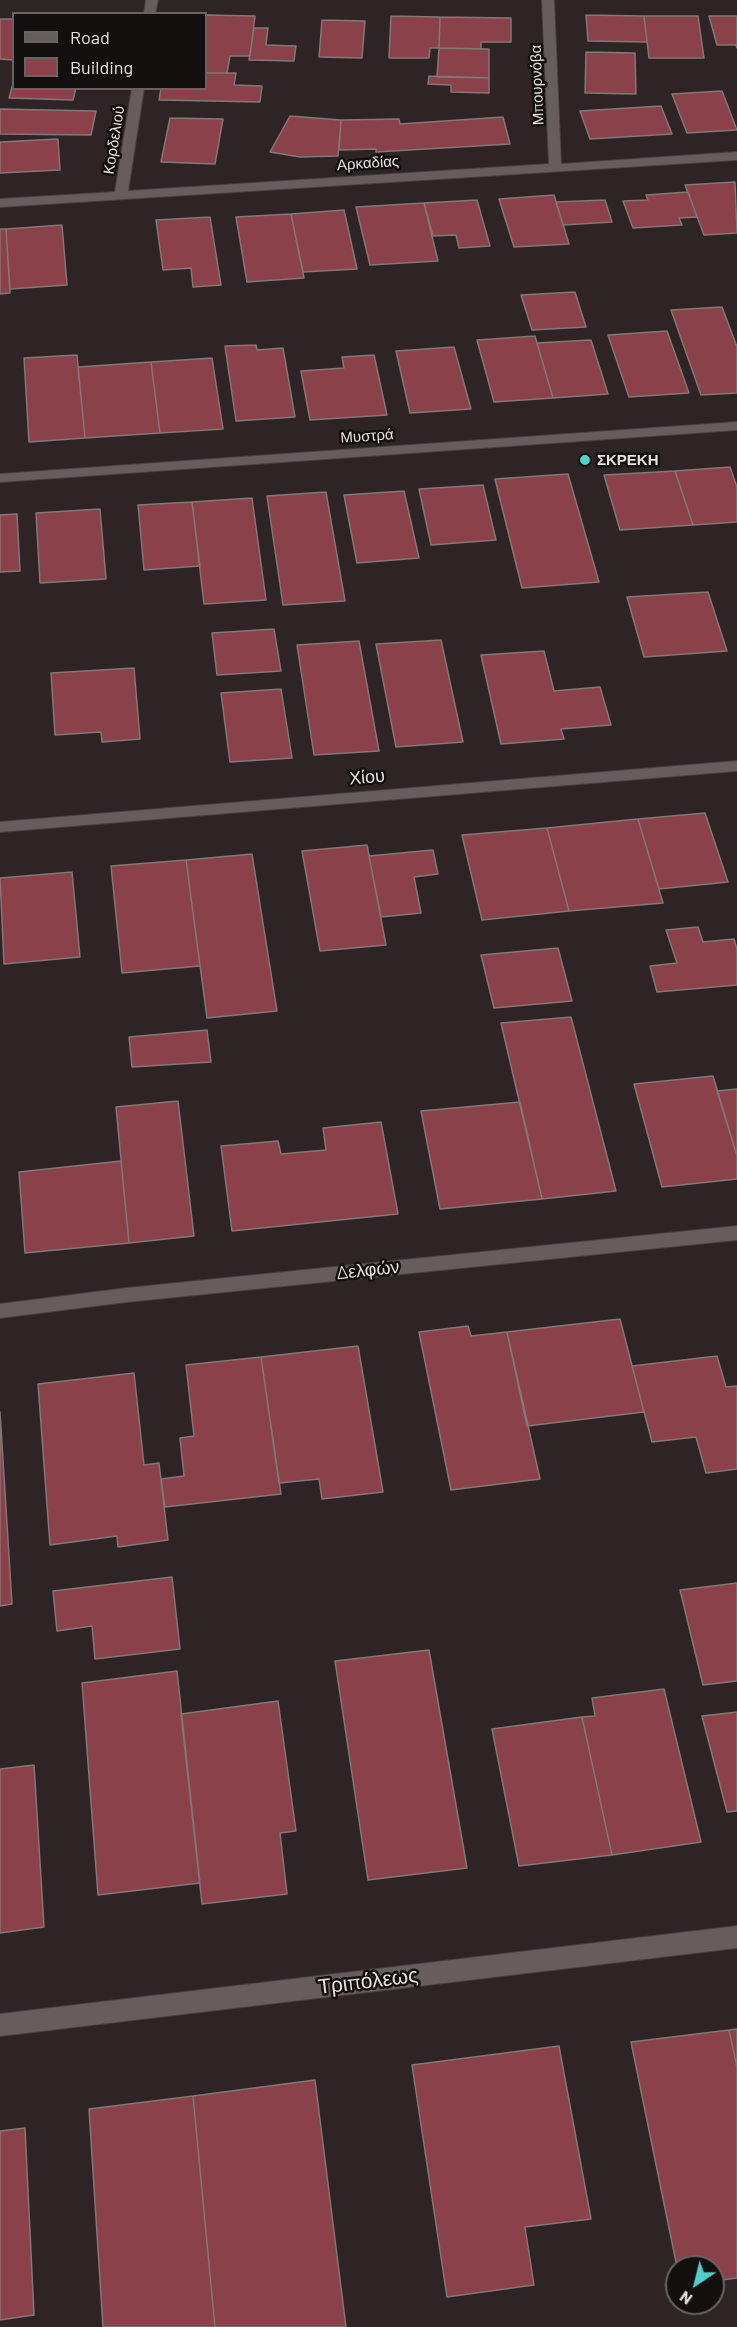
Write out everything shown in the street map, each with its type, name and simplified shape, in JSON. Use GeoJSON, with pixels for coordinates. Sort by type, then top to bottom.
{"type":"FeatureCollection","features":[{"type":"Feature","properties":{"kind":"street","name":"Μπουρνόβα"},"geometry":{"type":"LineString","coordinates":[[548,0],[555,168]]}},
{"type":"Feature","properties":{"kind":"street","name":"Κορδελιού"},"geometry":{"type":"LineString","coordinates":[[121,195],[138,90]]}},
{"type":"Feature","properties":{"kind":"street","name":"Αρκαδίας"},"geometry":{"type":"LineString","coordinates":[[0,203],[737,156]]}},
{"type":"Feature","properties":{"kind":"street","name":"Μυστρά"},"geometry":{"type":"LineString","coordinates":[[0,478],[737,426]]}},
{"type":"Feature","properties":{"kind":"street","name":"Χίου"},"geometry":{"type":"LineString","coordinates":[[0,826],[737,766]]}},
{"type":"Feature","properties":{"kind":"street","name":"Δελφών"},"geometry":{"type":"LineString","coordinates":[[0,1311],[127,1295],[737,1233]]}},
{"type":"Feature","properties":{"kind":"street","name":"Τριπόλεως"},"geometry":{"type":"LineString","coordinates":[[0,2025],[737,1937]]}},
{"type":"Feature","properties":{"kind":"building"},"geometry":{"type":"Polygon","coordinates":[[[207,15],[255,16],[250,56],[230,56],[227,73],[207,73],[207,15]]]}},
{"type":"Feature","properties":{"kind":"building"},"geometry":{"type":"Polygon","coordinates":[[[586,15],[644,16],[647,42],[588,41],[586,15]]]}},
{"type":"Feature","properties":{"kind":"building"},"geometry":{"type":"Polygon","coordinates":[[[391,16],[440,17],[439,48],[430,48],[429,58],[389,58],[391,16]]]}},
{"type":"Feature","properties":{"kind":"building"},"geometry":{"type":"Polygon","coordinates":[[[644,16],[698,16],[704,58],[649,58],[644,16]]]}},
{"type":"Feature","properties":{"kind":"building"},"geometry":{"type":"Polygon","coordinates":[[[709,16],[737,16],[737,48],[736,45],[717,45],[709,16]]]}},
{"type":"Feature","properties":{"kind":"building"},"geometry":{"type":"Polygon","coordinates":[[[440,17],[511,18],[511,42],[481,42],[481,49],[439,48],[440,17]]]}},
{"type":"Feature","properties":{"kind":"building"},"geometry":{"type":"Polygon","coordinates":[[[0,19],[12,19],[12,60],[0,59],[0,19]]]}},
{"type":"Feature","properties":{"kind":"building"},"geometry":{"type":"Polygon","coordinates":[[[322,20],[365,21],[362,58],[319,57],[322,20]]]}},
{"type":"Feature","properties":{"kind":"building"},"geometry":{"type":"Polygon","coordinates":[[[254,28],[268,28],[266,45],[296,46],[294,61],[249,60],[254,28]]]}},
{"type":"Feature","properties":{"kind":"building"},"geometry":{"type":"Polygon","coordinates":[[[439,48],[489,49],[489,78],[437,77],[439,48]]]}},
{"type":"Feature","properties":{"kind":"building"},"geometry":{"type":"Polygon","coordinates":[[[586,52],[635,53],[636,94],[585,93],[586,52]]]}},
{"type":"Feature","properties":{"kind":"building"},"geometry":{"type":"Polygon","coordinates":[[[207,73],[236,73],[234,85],[262,86],[260,102],[159,100],[161,90],[207,90],[207,73]]]}},
{"type":"Feature","properties":{"kind":"building"},"geometry":{"type":"Polygon","coordinates":[[[429,76],[489,78],[489,93],[451,92],[451,85],[428,84],[429,76]]]}},
{"type":"Feature","properties":{"kind":"building"},"geometry":{"type":"Polygon","coordinates":[[[12,87],[12,90],[76,90],[73,100],[9,98],[12,87]]]}},
{"type":"Feature","properties":{"kind":"building"},"geometry":{"type":"Polygon","coordinates":[[[722,91],[737,130],[687,133],[672,94],[722,91]]]}},
{"type":"Feature","properties":{"kind":"building"},"geometry":{"type":"Polygon","coordinates":[[[661,106],[672,134],[590,139],[580,111],[661,106]]]}},
{"type":"Feature","properties":{"kind":"building"},"geometry":{"type":"Polygon","coordinates":[[[0,109],[96,111],[91,135],[0,134],[0,109]]]}},
{"type":"Feature","properties":{"kind":"building"},"geometry":{"type":"Polygon","coordinates":[[[290,116],[341,120],[338,156],[300,157],[270,152],[290,116]]]}},
{"type":"Feature","properties":{"kind":"building"},"geometry":{"type":"Polygon","coordinates":[[[503,117],[510,144],[376,152],[376,149],[339,150],[341,120],[399,119],[400,124],[503,117]]]}},
{"type":"Feature","properties":{"kind":"building"},"geometry":{"type":"Polygon","coordinates":[[[170,118],[223,119],[215,164],[161,162],[170,118]]]}},
{"type":"Feature","properties":{"kind":"building"},"geometry":{"type":"Polygon","coordinates":[[[58,139],[60,170],[0,173],[0,142],[58,139]]]}},
{"type":"Feature","properties":{"kind":"building"},"geometry":{"type":"Polygon","coordinates":[[[735,182],[737,233],[704,235],[685,185],[735,182]]]}},
{"type":"Feature","properties":{"kind":"building"},"geometry":{"type":"Polygon","coordinates":[[[688,192],[697,217],[679,218],[682,225],[633,228],[623,201],[648,200],[646,195],[688,192]]]}},
{"type":"Feature","properties":{"kind":"building"},"geometry":{"type":"Polygon","coordinates":[[[554,195],[569,244],[514,247],[499,199],[554,195]]]}},
{"type":"Feature","properties":{"kind":"building"},"geometry":{"type":"Polygon","coordinates":[[[477,200],[490,246],[459,248],[456,235],[433,236],[424,203],[477,200]]]}},
{"type":"Feature","properties":{"kind":"building"},"geometry":{"type":"Polygon","coordinates":[[[605,200],[612,222],[563,225],[556,202],[605,200]]]}},
{"type":"Feature","properties":{"kind":"building"},"geometry":{"type":"Polygon","coordinates":[[[424,203],[438,261],[370,265],[356,207],[424,203]]]}},
{"type":"Feature","properties":{"kind":"building"},"geometry":{"type":"Polygon","coordinates":[[[344,210],[357,269],[303,272],[291,214],[344,210]]]}},
{"type":"Feature","properties":{"kind":"building"},"geometry":{"type":"Polygon","coordinates":[[[291,214],[304,278],[247,282],[236,217],[291,214]]]}},
{"type":"Feature","properties":{"kind":"building"},"geometry":{"type":"Polygon","coordinates":[[[210,217],[221,285],[193,287],[191,268],[163,270],[156,220],[210,217]]]}},
{"type":"Feature","properties":{"kind":"building"},"geometry":{"type":"Polygon","coordinates":[[[62,225],[67,285],[10,289],[6,229],[62,225]]]}},
{"type":"Feature","properties":{"kind":"building"},"geometry":{"type":"Polygon","coordinates":[[[0,229],[6,229],[10,293],[0,294],[0,229]]]}},
{"type":"Feature","properties":{"kind":"building"},"geometry":{"type":"Polygon","coordinates":[[[575,292],[586,327],[532,330],[521,295],[575,292]]]}},
{"type":"Feature","properties":{"kind":"building"},"geometry":{"type":"Polygon","coordinates":[[[722,307],[737,347],[737,393],[701,395],[671,310],[722,307]]]}},
{"type":"Feature","properties":{"kind":"building"},"geometry":{"type":"Polygon","coordinates":[[[667,331],[689,393],[629,397],[608,335],[667,331]]]}},
{"type":"Feature","properties":{"kind":"building"},"geometry":{"type":"Polygon","coordinates":[[[535,336],[553,398],[494,402],[477,340],[535,336]]]}},
{"type":"Feature","properties":{"kind":"building"},"geometry":{"type":"Polygon","coordinates":[[[591,340],[608,394],[553,398],[537,343],[591,340]]]}},
{"type":"Feature","properties":{"kind":"building"},"geometry":{"type":"Polygon","coordinates":[[[256,345],[257,350],[283,348],[295,417],[236,421],[225,346],[256,345]]]}},
{"type":"Feature","properties":{"kind":"building"},"geometry":{"type":"Polygon","coordinates":[[[454,347],[471,409],[410,413],[396,351],[454,347]]]}},
{"type":"Feature","properties":{"kind":"building"},"geometry":{"type":"Polygon","coordinates":[[[77,355],[85,438],[29,442],[24,358],[77,355]]]}},
{"type":"Feature","properties":{"kind":"building"},"geometry":{"type":"Polygon","coordinates":[[[374,355],[387,415],[310,420],[301,371],[344,368],[342,357],[374,355]]]}},
{"type":"Feature","properties":{"kind":"building"},"geometry":{"type":"Polygon","coordinates":[[[212,358],[223,429],[160,433],[151,362],[212,358]]]}},
{"type":"Feature","properties":{"kind":"building"},"geometry":{"type":"Polygon","coordinates":[[[151,362],[160,433],[85,438],[78,367],[151,362]]]}},
{"type":"Feature","properties":{"kind":"building"},"geometry":{"type":"Polygon","coordinates":[[[730,467],[737,487],[737,522],[693,525],[675,471],[730,467]]]}},
{"type":"Feature","properties":{"kind":"building"},"geometry":{"type":"Polygon","coordinates":[[[675,471],[693,525],[620,530],[604,475],[675,471]]]}},
{"type":"Feature","properties":{"kind":"building"},"geometry":{"type":"Polygon","coordinates":[[[568,474],[599,582],[522,588],[495,479],[568,474]]]}},
{"type":"Feature","properties":{"kind":"building"},"geometry":{"type":"Polygon","coordinates":[[[483,485],[496,540],[431,545],[419,489],[483,485]]]}},
{"type":"Feature","properties":{"kind":"building"},"geometry":{"type":"Polygon","coordinates":[[[404,491],[419,558],[357,563],[344,495],[404,491]]]}},
{"type":"Feature","properties":{"kind":"building"},"geometry":{"type":"Polygon","coordinates":[[[326,492],[345,601],[283,605],[267,496],[326,492]]]}},
{"type":"Feature","properties":{"kind":"building"},"geometry":{"type":"Polygon","coordinates":[[[252,498],[266,600],[204,604],[192,502],[252,498]]]}},
{"type":"Feature","properties":{"kind":"building"},"geometry":{"type":"Polygon","coordinates":[[[192,502],[200,566],[144,570],[138,505],[192,502]]]}},
{"type":"Feature","properties":{"kind":"building"},"geometry":{"type":"Polygon","coordinates":[[[100,509],[106,579],[40,583],[36,513],[100,509]]]}},
{"type":"Feature","properties":{"kind":"building"},"geometry":{"type":"Polygon","coordinates":[[[17,514],[20,571],[0,572],[0,515],[17,514]]]}},
{"type":"Feature","properties":{"kind":"building"},"geometry":{"type":"Polygon","coordinates":[[[708,592],[727,651],[644,657],[627,597],[708,592]]]}},
{"type":"Feature","properties":{"kind":"building"},"geometry":{"type":"Polygon","coordinates":[[[274,629],[281,671],[217,675],[212,633],[274,629]]]}},
{"type":"Feature","properties":{"kind":"building"},"geometry":{"type":"Polygon","coordinates":[[[441,640],[463,742],[396,747],[376,644],[441,640]]]}},
{"type":"Feature","properties":{"kind":"building"},"geometry":{"type":"Polygon","coordinates":[[[359,641],[379,751],[314,755],[297,645],[359,641]]]}},
{"type":"Feature","properties":{"kind":"building"},"geometry":{"type":"Polygon","coordinates":[[[544,651],[554,691],[600,687],[611,725],[561,729],[564,739],[501,744],[481,655],[544,651]]]}},
{"type":"Feature","properties":{"kind":"building"},"geometry":{"type":"Polygon","coordinates":[[[134,668],[140,739],[102,742],[101,732],[55,735],[51,673],[134,668]]]}},
{"type":"Feature","properties":{"kind":"building"},"geometry":{"type":"Polygon","coordinates":[[[281,689],[292,758],[230,762],[221,693],[281,689]]]}},
{"type":"Feature","properties":{"kind":"building"},"geometry":{"type":"Polygon","coordinates":[[[705,813],[728,882],[659,889],[638,819],[705,813]]]}},
{"type":"Feature","properties":{"kind":"building"},"geometry":{"type":"Polygon","coordinates":[[[638,819],[663,903],[569,911],[547,828],[638,819]]]}},
{"type":"Feature","properties":{"kind":"building"},"geometry":{"type":"Polygon","coordinates":[[[547,828],[569,911],[482,920],[462,835],[547,828]]]}},
{"type":"Feature","properties":{"kind":"building"},"geometry":{"type":"Polygon","coordinates":[[[367,845],[386,945],[320,951],[302,851],[367,845]]]}},
{"type":"Feature","properties":{"kind":"building"},"geometry":{"type":"Polygon","coordinates":[[[433,850],[438,874],[414,877],[421,913],[381,917],[369,856],[433,850]]]}},
{"type":"Feature","properties":{"kind":"building"},"geometry":{"type":"Polygon","coordinates":[[[252,854],[277,1011],[207,1018],[186,860],[252,854]]]}},
{"type":"Feature","properties":{"kind":"building"},"geometry":{"type":"Polygon","coordinates":[[[186,860],[200,966],[122,973],[111,866],[186,860]]]}},
{"type":"Feature","properties":{"kind":"building"},"geometry":{"type":"Polygon","coordinates":[[[72,872],[80,957],[4,964],[0,878],[72,872]]]}},
{"type":"Feature","properties":{"kind":"building"},"geometry":{"type":"Polygon","coordinates":[[[698,927],[703,942],[734,939],[737,949],[737,985],[657,992],[650,966],[677,963],[666,930],[698,927]]]}},
{"type":"Feature","properties":{"kind":"building"},"geometry":{"type":"Polygon","coordinates":[[[558,948],[572,1001],[494,1008],[481,955],[558,948]]]}},
{"type":"Feature","properties":{"kind":"building"},"geometry":{"type":"Polygon","coordinates":[[[571,1017],[616,1191],[542,1199],[501,1023],[571,1017]]]}},
{"type":"Feature","properties":{"kind":"building"},"geometry":{"type":"Polygon","coordinates":[[[207,1030],[211,1062],[132,1067],[129,1037],[207,1030]]]}},
{"type":"Feature","properties":{"kind":"building"},"geometry":{"type":"Polygon","coordinates":[[[713,1076],[737,1156],[737,1179],[662,1187],[634,1084],[713,1076]]]}},
{"type":"Feature","properties":{"kind":"building"},"geometry":{"type":"Polygon","coordinates":[[[737,1089],[737,1156],[717,1091],[737,1089]]]}},
{"type":"Feature","properties":{"kind":"building"},"geometry":{"type":"Polygon","coordinates":[[[178,1101],[194,1236],[129,1243],[116,1107],[178,1101]]]}},
{"type":"Feature","properties":{"kind":"building"},"geometry":{"type":"Polygon","coordinates":[[[520,1102],[542,1199],[440,1209],[421,1111],[520,1102]]]}},
{"type":"Feature","properties":{"kind":"building"},"geometry":{"type":"Polygon","coordinates":[[[381,1122],[398,1214],[232,1231],[221,1146],[278,1141],[281,1154],[326,1150],[323,1128],[381,1122]]]}},
{"type":"Feature","properties":{"kind":"building"},"geometry":{"type":"Polygon","coordinates":[[[121,1161],[129,1243],[25,1253],[19,1172],[121,1161]]]}},
{"type":"Feature","properties":{"kind":"building"},"geometry":{"type":"Polygon","coordinates":[[[620,1319],[644,1412],[527,1426],[507,1332],[620,1319]]]}},
{"type":"Feature","properties":{"kind":"building"},"geometry":{"type":"Polygon","coordinates":[[[468,1326],[471,1336],[507,1332],[540,1479],[451,1490],[419,1332],[468,1326]]]}},
{"type":"Feature","properties":{"kind":"building"},"geometry":{"type":"Polygon","coordinates":[[[358,1346],[383,1492],[322,1499],[319,1479],[279,1483],[261,1357],[358,1346]]]}},
{"type":"Feature","properties":{"kind":"building"},"geometry":{"type":"Polygon","coordinates":[[[717,1356],[726,1387],[737,1386],[737,1469],[706,1473],[696,1437],[652,1442],[632,1366],[717,1356]]]}},
{"type":"Feature","properties":{"kind":"building"},"geometry":{"type":"Polygon","coordinates":[[[261,1357],[281,1494],[165,1507],[161,1479],[184,1476],[180,1438],[194,1436],[186,1365],[261,1357]]]}},
{"type":"Feature","properties":{"kind":"building"},"geometry":{"type":"Polygon","coordinates":[[[134,1373],[144,1465],[159,1463],[168,1540],[118,1547],[117,1536],[50,1545],[38,1384],[134,1373]]]}},
{"type":"Feature","properties":{"kind":"building"},"geometry":{"type":"Polygon","coordinates":[[[0,1412],[12,1604],[0,1606],[0,1412]]]}},
{"type":"Feature","properties":{"kind":"building"},"geometry":{"type":"Polygon","coordinates":[[[172,1577],[180,1649],[95,1659],[92,1626],[57,1631],[53,1591],[172,1577]]]}},
{"type":"Feature","properties":{"kind":"building"},"geometry":{"type":"Polygon","coordinates":[[[737,1583],[737,1681],[703,1685],[680,1590],[737,1583]]]}},
{"type":"Feature","properties":{"kind":"building"},"geometry":{"type":"Polygon","coordinates":[[[429,1650],[467,1868],[368,1880],[335,1661],[429,1650]]]}},
{"type":"Feature","properties":{"kind":"building"},"geometry":{"type":"Polygon","coordinates":[[[177,1671],[200,1883],[98,1895],[82,1683],[177,1671]]]}},
{"type":"Feature","properties":{"kind":"building"},"geometry":{"type":"Polygon","coordinates":[[[664,1689],[701,1842],[612,1855],[582,1717],[595,1716],[592,1698],[664,1689]]]}},
{"type":"Feature","properties":{"kind":"building"},"geometry":{"type":"Polygon","coordinates":[[[278,1701],[296,1831],[280,1833],[287,1894],[202,1904],[181,1714],[278,1701]]]}},
{"type":"Feature","properties":{"kind":"building"},"geometry":{"type":"Polygon","coordinates":[[[737,1712],[737,1811],[727,1812],[702,1716],[737,1712]]]}},
{"type":"Feature","properties":{"kind":"building"},"geometry":{"type":"Polygon","coordinates":[[[582,1717],[612,1855],[519,1866],[492,1729],[582,1717]]]}},
{"type":"Feature","properties":{"kind":"building"},"geometry":{"type":"Polygon","coordinates":[[[34,1765],[44,1927],[0,1933],[0,1769],[34,1765]]]}},
{"type":"Feature","properties":{"kind":"building"},"geometry":{"type":"Polygon","coordinates":[[[737,2029],[737,2067],[729,2030],[737,2029]]]}},
{"type":"Feature","properties":{"kind":"building"},"geometry":{"type":"Polygon","coordinates":[[[729,2030],[737,2067],[737,2278],[725,2280],[725,2255],[675,2255],[631,2042],[729,2030]]]}},
{"type":"Feature","properties":{"kind":"building"},"geometry":{"type":"Polygon","coordinates":[[[559,2046],[591,2219],[525,2227],[534,2285],[447,2297],[412,2065],[559,2046]]]}},
{"type":"Feature","properties":{"kind":"building"},"geometry":{"type":"Polygon","coordinates":[[[315,2080],[346,2327],[215,2327],[193,2096],[315,2080]]]}},
{"type":"Feature","properties":{"kind":"building"},"geometry":{"type":"Polygon","coordinates":[[[193,2096],[215,2327],[103,2327],[89,2109],[193,2096]]]}},
{"type":"Feature","properties":{"kind":"building"},"geometry":{"type":"Polygon","coordinates":[[[25,2128],[34,2315],[0,2320],[0,2131],[25,2128]]]}},
{"type":"Feature","properties":{"kind":"place","name":"ΣΚΡΕΚΗ"},"geometry":{"type":"Point","coordinates":[585,460]}}]}
